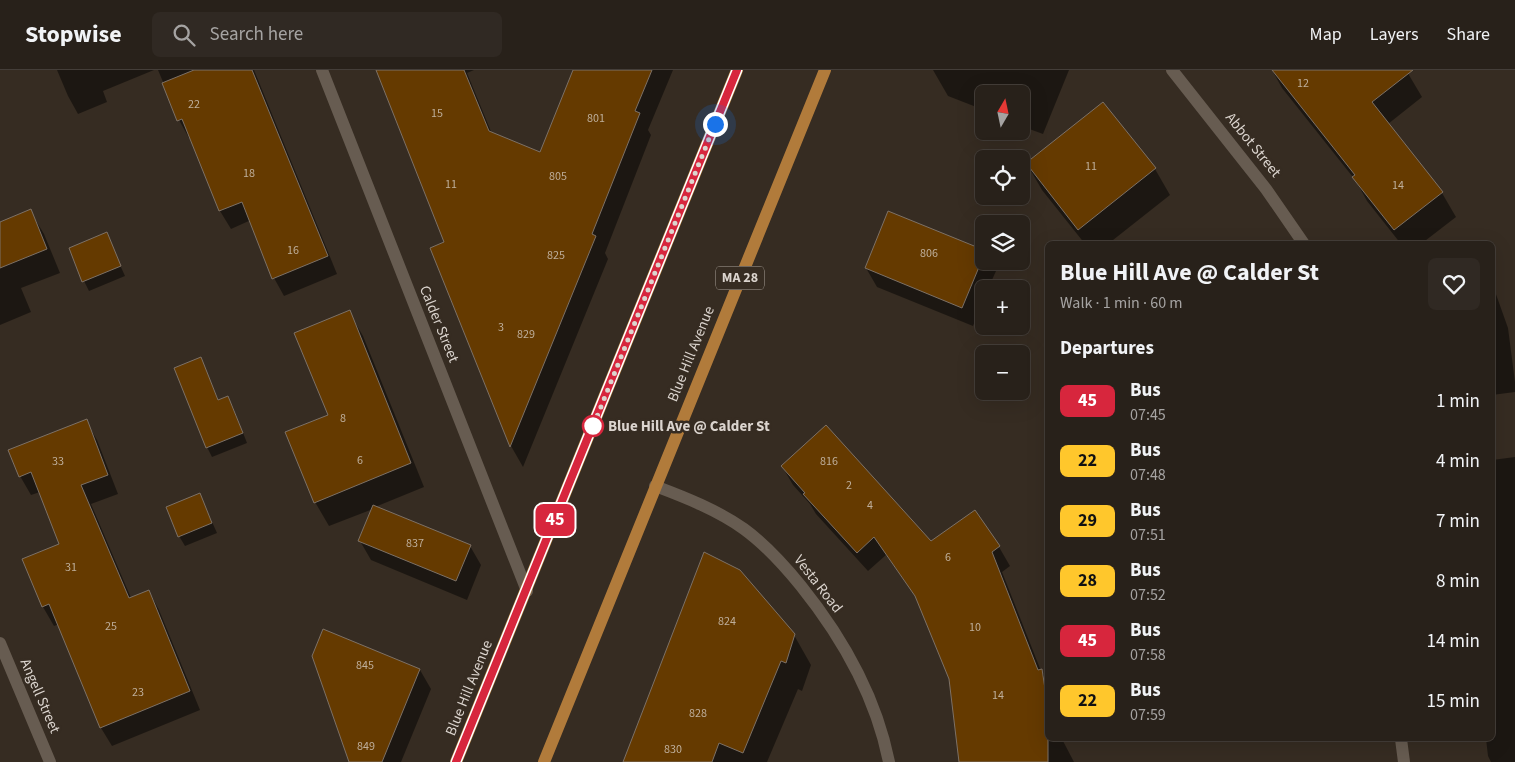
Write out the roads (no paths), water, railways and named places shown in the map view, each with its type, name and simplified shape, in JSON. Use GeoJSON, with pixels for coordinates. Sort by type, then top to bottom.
{"type":"FeatureCollection","features":[{"type":"Feature","properties":{"kind":"main road","name":"Blue Hill Avenue"},"geometry":{"type":"LineString","coordinates":[[456,762],[527,591],[736,70]]}},
{"type":"Feature","properties":{"kind":"main road","name":"Blue Hill Avenue"},"geometry":{"type":"LineString","coordinates":[[544,762],[825,70]]}},
{"type":"Feature","properties":{"kind":"street","name":"Calder Street"},"geometry":{"type":"LineString","coordinates":[[322,70],[527,591]]}},
{"type":"Feature","properties":{"kind":"street","name":"Abbot Street"},"geometry":{"type":"LineString","coordinates":[[1172,70],[1292,223],[1302,241]]}},
{"type":"Feature","properties":{"kind":"street","name":"Vesta Road"},"geometry":{"type":"LineString","coordinates":[[655,486],[694,500],[745,530],[770,550],[795,578],[818,607],[857,671],[871,703],[885,745],[888,762]]}},
{"type":"Feature","properties":{"kind":"street","name":"Angell Street"},"geometry":{"type":"LineString","coordinates":[[0,643],[50,762]]}},
{"type":"Feature","properties":{"kind":"street"},"geometry":{"type":"LineString","coordinates":[[1401,741],[1404,762]]}},
{"type":"Feature","properties":{"kind":"place","name":"Blue Hill Ave @ Calder St"},"geometry":{"type":"Point","coordinates":[593,426]}}]}
